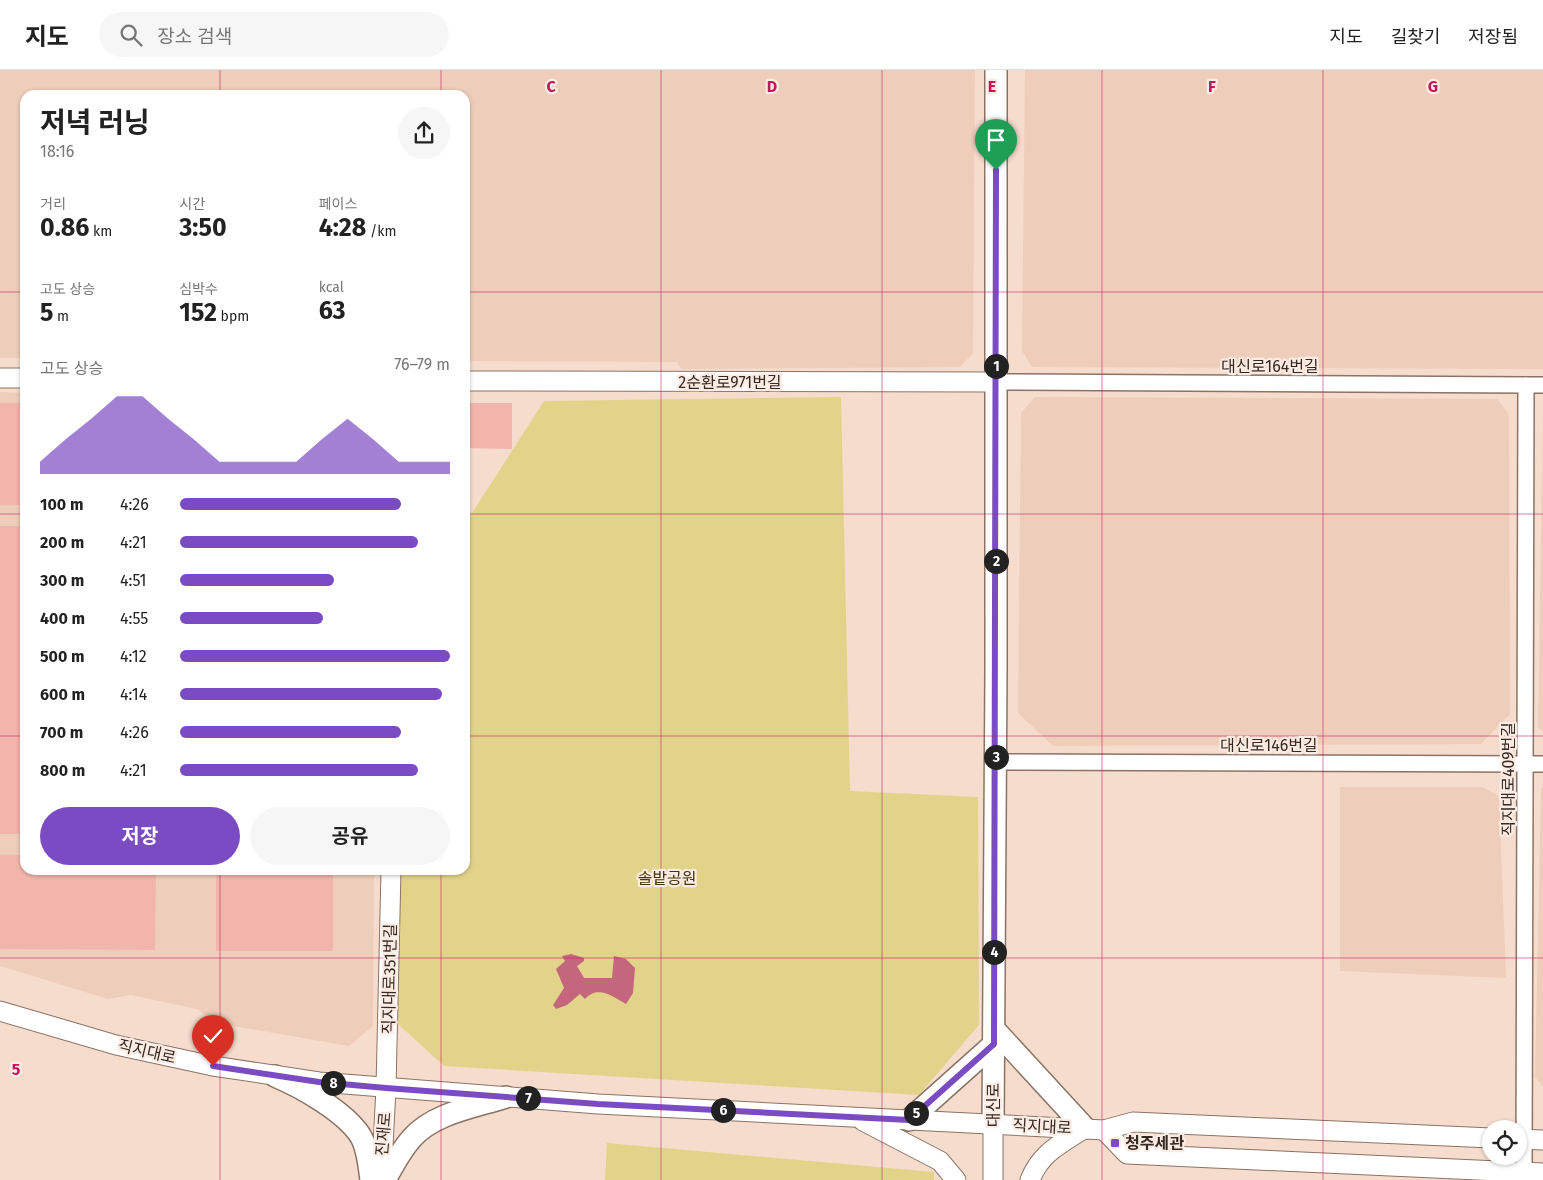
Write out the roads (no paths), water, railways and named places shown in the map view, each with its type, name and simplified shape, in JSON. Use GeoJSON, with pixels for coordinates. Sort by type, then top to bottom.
{"type":"FeatureCollection","features":[{"type":"Feature","properties":{"kind":"main road","name":"대신로"},"geometry":{"type":"LineString","coordinates":[[993,1124],[996,762],[996,70]]}},
{"type":"Feature","properties":{"kind":"main road"},"geometry":{"type":"LineString","coordinates":[[909,1120],[994,1037],[1095,1129]]}},
{"type":"Feature","properties":{"kind":"main road"},"geometry":{"type":"LineString","coordinates":[[276,1076],[307,1092],[351,1125],[360,1136],[365,1148],[372,1180]]}},
{"type":"Feature","properties":{"kind":"main road"},"geometry":{"type":"LineString","coordinates":[[385,1180],[411,1138],[426,1126],[450,1114],[506,1097]]}},
{"type":"Feature","properties":{"kind":"street"},"geometry":{"type":"LineString","coordinates":[[0,378],[20,378]]}},
{"type":"Feature","properties":{"kind":"street","name":"2순환로971번길"},"geometry":{"type":"LineString","coordinates":[[470,381],[996,382]]}},
{"type":"Feature","properties":{"kind":"street","name":"대신로164번길"},"geometry":{"type":"LineString","coordinates":[[996,382],[1543,385]]}},
{"type":"Feature","properties":{"kind":"street","name":"직지대로409번길"},"geometry":{"type":"LineString","coordinates":[[1521,1120],[1526,764],[1526,385]]}},
{"type":"Feature","properties":{"kind":"street","name":"대신로146번길"},"geometry":{"type":"LineString","coordinates":[[996,762],[1543,764]]}},
{"type":"Feature","properties":{"kind":"street","name":"직지대로351번길"},"geometry":{"type":"LineString","coordinates":[[386,1088],[391,875]]}},
{"type":"Feature","properties":{"kind":"street","name":"직지대로"},"geometry":{"type":"LineString","coordinates":[[0,1010],[116,1044],[213,1066],[319,1082],[386,1088],[506,1097],[1095,1129],[1133,1122],[1482,1138]]}},
{"type":"Feature","properties":{"kind":"street","name":"진재로"},"geometry":{"type":"LineString","coordinates":[[377,1180],[383,1146],[386,1088]]}},
{"type":"Feature","properties":{"kind":"street"},"geometry":{"type":"LineString","coordinates":[[852,1117],[906,1142],[940,1161],[956,1180]]}},
{"type":"Feature","properties":{"kind":"street","name":"대신로"},"geometry":{"type":"LineString","coordinates":[[992,1180],[993,1124]]}},
{"type":"Feature","properties":{"kind":"street"},"geometry":{"type":"LineString","coordinates":[[1030,1180],[1037,1164],[1045,1155],[1095,1129],[1127,1154],[1543,1173]]}},
{"type":"Feature","properties":{"kind":"street"},"geometry":{"type":"LineString","coordinates":[[1527,1140],[1543,1140]]}},
{"type":"Feature","properties":{"kind":"street","name":"직지대로409번길"},"geometry":{"type":"LineString","coordinates":[[1523,1165],[1524,1173]]}},
{"type":"Feature","properties":{"kind":"place","name":"청주세관"},"geometry":{"type":"Point","coordinates":[1115,1143]}},
{"type":"Feature","properties":{"kind":"park label","name":"솔밭공원"},"geometry":{"type":"Point","coordinates":[667,878]}}]}
